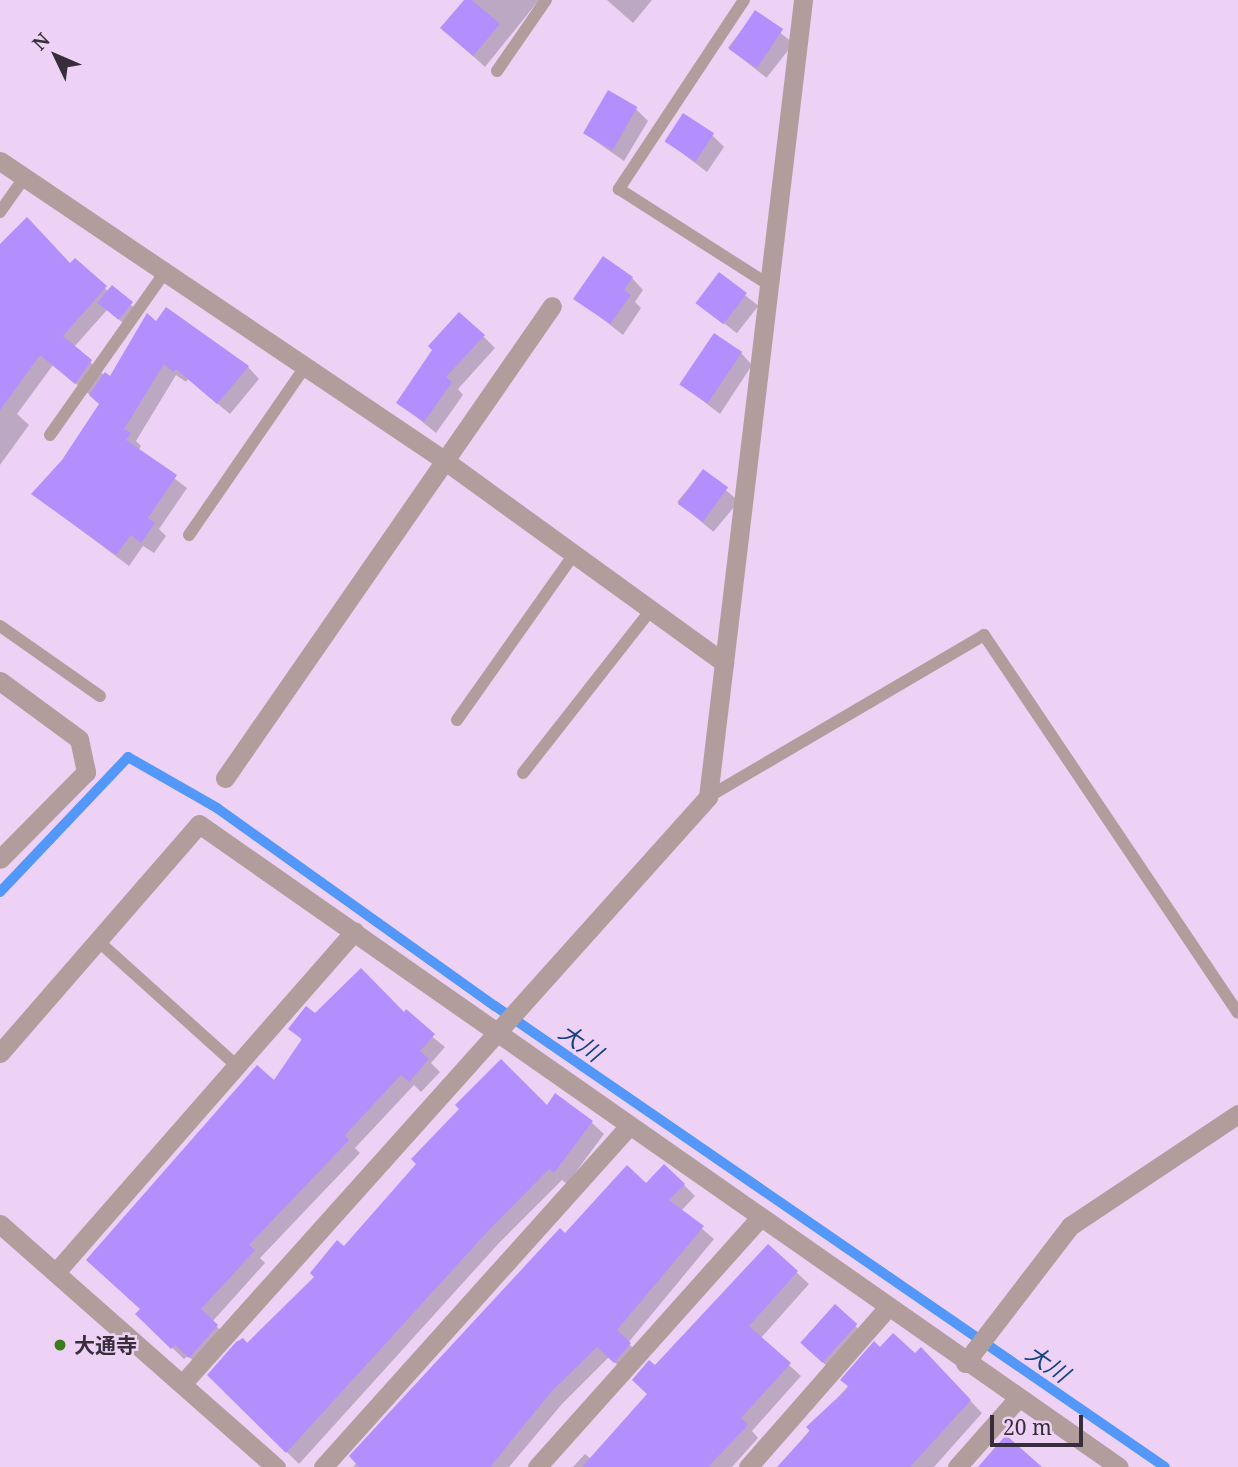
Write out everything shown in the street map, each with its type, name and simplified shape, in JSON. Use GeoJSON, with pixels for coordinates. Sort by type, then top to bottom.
{"type":"FeatureCollection","features":[{"type":"Feature","properties":{"kind":"street"},"geometry":{"type":"LineString","coordinates":[[183,1383],[708,797],[766,283],[803,0]]}},
{"type":"Feature","properties":{"kind":"street"},"geometry":{"type":"LineString","coordinates":[[0,161],[444,460],[724,663]]}},
{"type":"Feature","properties":{"kind":"street"},"geometry":{"type":"LineString","coordinates":[[225,778],[552,306]]}},
{"type":"Feature","properties":{"kind":"street"},"geometry":{"type":"LineString","coordinates":[[0,681],[79,739],[86,772],[0,859]]}},
{"type":"Feature","properties":{"kind":"street"},"geometry":{"type":"LineString","coordinates":[[0,1053],[199,824],[965,1363],[1119,1467]]}},
{"type":"Feature","properties":{"kind":"street"},"geometry":{"type":"LineString","coordinates":[[56,1272],[354,931]]}},
{"type":"Feature","properties":{"kind":"street"},"geometry":{"type":"LineString","coordinates":[[965,1363],[1070,1226],[1238,1114]]}},
{"type":"Feature","properties":{"kind":"street"},"geometry":{"type":"LineString","coordinates":[[323,1467],[628,1127]]}},
{"type":"Feature","properties":{"kind":"street"},"geometry":{"type":"LineString","coordinates":[[537,1467],[759,1219]]}},
{"type":"Feature","properties":{"kind":"street"},"geometry":{"type":"LineString","coordinates":[[0,1224],[276,1467]]}},
{"type":"Feature","properties":{"kind":"street"},"geometry":{"type":"LineString","coordinates":[[748,1467],[887,1308]]}},
{"type":"Feature","properties":{"kind":"street"},"geometry":{"type":"LineString","coordinates":[[957,1467],[1018,1398]]}},
{"type":"Feature","properties":{"kind":"lane"},"geometry":{"type":"LineString","coordinates":[[497,71],[546,0]]}},
{"type":"Feature","properties":{"kind":"lane"},"geometry":{"type":"LineString","coordinates":[[744,0],[619,189],[766,283]]}},
{"type":"Feature","properties":{"kind":"lane"},"geometry":{"type":"LineString","coordinates":[[0,212],[24,178]]}},
{"type":"Feature","properties":{"kind":"lane"},"geometry":{"type":"LineString","coordinates":[[50,435],[165,272]]}},
{"type":"Feature","properties":{"kind":"lane"},"geometry":{"type":"LineString","coordinates":[[189,535],[305,367]]}},
{"type":"Feature","properties":{"kind":"lane"},"geometry":{"type":"LineString","coordinates":[[457,720],[574,554]]}},
{"type":"Feature","properties":{"kind":"lane"},"geometry":{"type":"LineString","coordinates":[[523,773],[651,610]]}},
{"type":"Feature","properties":{"kind":"lane"},"geometry":{"type":"LineString","coordinates":[[0,626],[100,696]]}},
{"type":"Feature","properties":{"kind":"lane"},"geometry":{"type":"LineString","coordinates":[[708,797],[984,635],[1238,1013]]}},
{"type":"Feature","properties":{"kind":"lane"},"geometry":{"type":"LineString","coordinates":[[97,940],[237,1066]]}},
{"type":"Feature","properties":{"kind":"building"},"geometry":{"type":"Polygon","coordinates":[[[464,0],[472,0],[500,24],[473,56],[440,28],[464,0]]]}},
{"type":"Feature","properties":{"kind":"building"},"geometry":{"type":"Polygon","coordinates":[[[755,10],[783,29],[757,68],[729,49],[755,10]]]}},
{"type":"Feature","properties":{"kind":"building"},"geometry":{"type":"Polygon","coordinates":[[[608,90],[637,107],[612,150],[583,133],[608,90]]]}},
{"type":"Feature","properties":{"kind":"building"},"geometry":{"type":"Polygon","coordinates":[[[683,113],[714,133],[696,162],[664,142],[683,113]]]}},
{"type":"Feature","properties":{"kind":"building"},"geometry":{"type":"Polygon","coordinates":[[[27,217],[70,263],[75,258],[107,286],[63,336],[92,360],[75,384],[40,355],[0,410],[0,244],[27,217]]]}},
{"type":"Feature","properties":{"kind":"building"},"geometry":{"type":"Polygon","coordinates":[[[603,256],[633,277],[624,290],[631,295],[610,324],[573,299],[603,256]]]}},
{"type":"Feature","properties":{"kind":"building"},"geometry":{"type":"Polygon","coordinates":[[[719,272],[747,293],[723,324],[696,303],[719,272]]]}},
{"type":"Feature","properties":{"kind":"building"},"geometry":{"type":"Polygon","coordinates":[[[112,285],[133,302],[119,320],[98,303],[112,285]]]}},
{"type":"Feature","properties":{"kind":"building"},"geometry":{"type":"Polygon","coordinates":[[[166,307],[249,366],[217,404],[176,369],[173,372],[164,364],[124,429],[131,433],[126,440],[177,475],[148,518],[155,523],[141,543],[131,535],[116,555],[31,494],[62,460],[99,404],[89,395],[105,372],[110,376],[147,313],[156,321],[166,307]]]}},
{"type":"Feature","properties":{"kind":"building"},"geometry":{"type":"Polygon","coordinates":[[[459,312],[485,335],[446,377],[452,382],[424,422],[396,403],[432,350],[428,346],[459,312]]]}},
{"type":"Feature","properties":{"kind":"building"},"geometry":{"type":"Polygon","coordinates":[[[714,333],[742,352],[708,403],[679,384],[714,333]]]}},
{"type":"Feature","properties":{"kind":"building"},"geometry":{"type":"Polygon","coordinates":[[[703,469],[728,487],[703,522],[678,504],[703,469]]]}},
{"type":"Feature","properties":{"kind":"building"},"geometry":{"type":"Polygon","coordinates":[[[361,968],[404,1012],[406,1009],[435,1034],[420,1051],[429,1059],[409,1082],[401,1075],[345,1135],[349,1140],[249,1245],[255,1250],[201,1309],[218,1325],[189,1358],[175,1345],[171,1349],[135,1314],[140,1309],[86,1260],[257,1065],[274,1080],[302,1039],[288,1029],[306,1006],[315,1013],[361,968]]]}},
{"type":"Feature","properties":{"kind":"building"},"geometry":{"type":"Polygon","coordinates":[[[501,1059],[547,1105],[555,1093],[593,1121],[554,1173],[549,1169],[487,1232],[286,1453],[207,1375],[236,1342],[243,1338],[247,1343],[314,1277],[310,1273],[337,1240],[344,1246],[416,1164],[411,1159],[459,1109],[455,1105],[501,1059]]]}},
{"type":"Feature","properties":{"kind":"building"},"geometry":{"type":"Polygon","coordinates":[[[664,1164],[685,1184],[669,1200],[704,1226],[617,1330],[631,1343],[614,1363],[597,1347],[551,1392],[490,1467],[359,1467],[349,1456],[560,1228],[565,1233],[627,1165],[646,1183],[664,1164]]]}},
{"type":"Feature","properties":{"kind":"building"},"geometry":{"type":"Polygon","coordinates":[[[768,1244],[798,1271],[749,1326],[791,1363],[741,1418],[748,1425],[708,1467],[582,1467],[647,1394],[632,1380],[649,1360],[655,1365],[768,1244]]]}},
{"type":"Feature","properties":{"kind":"building"},"geometry":{"type":"Polygon","coordinates":[[[835,1304],[857,1324],[822,1363],[800,1343],[835,1304]]]}},
{"type":"Feature","properties":{"kind":"building"},"geometry":{"type":"Polygon","coordinates":[[[893,1333],[915,1353],[921,1347],[971,1400],[910,1467],[777,1467],[810,1431],[806,1427],[849,1387],[840,1380],[874,1341],[880,1347],[893,1333]]]}},
{"type":"Feature","properties":{"kind":"building"},"geometry":{"type":"Polygon","coordinates":[[[1006,1435],[1042,1467],[978,1467],[1006,1435]]]}},
{"type":"Feature","properties":{"kind":"waterway","name":"大川"},"geometry":{"type":"LineString","coordinates":[[0,892],[128,757],[217,808],[495,1006],[1165,1467]]}},
{"type":"Feature","properties":{"kind":"place","name":"大通寺"},"geometry":{"type":"Point","coordinates":[60,1345]}}]}
